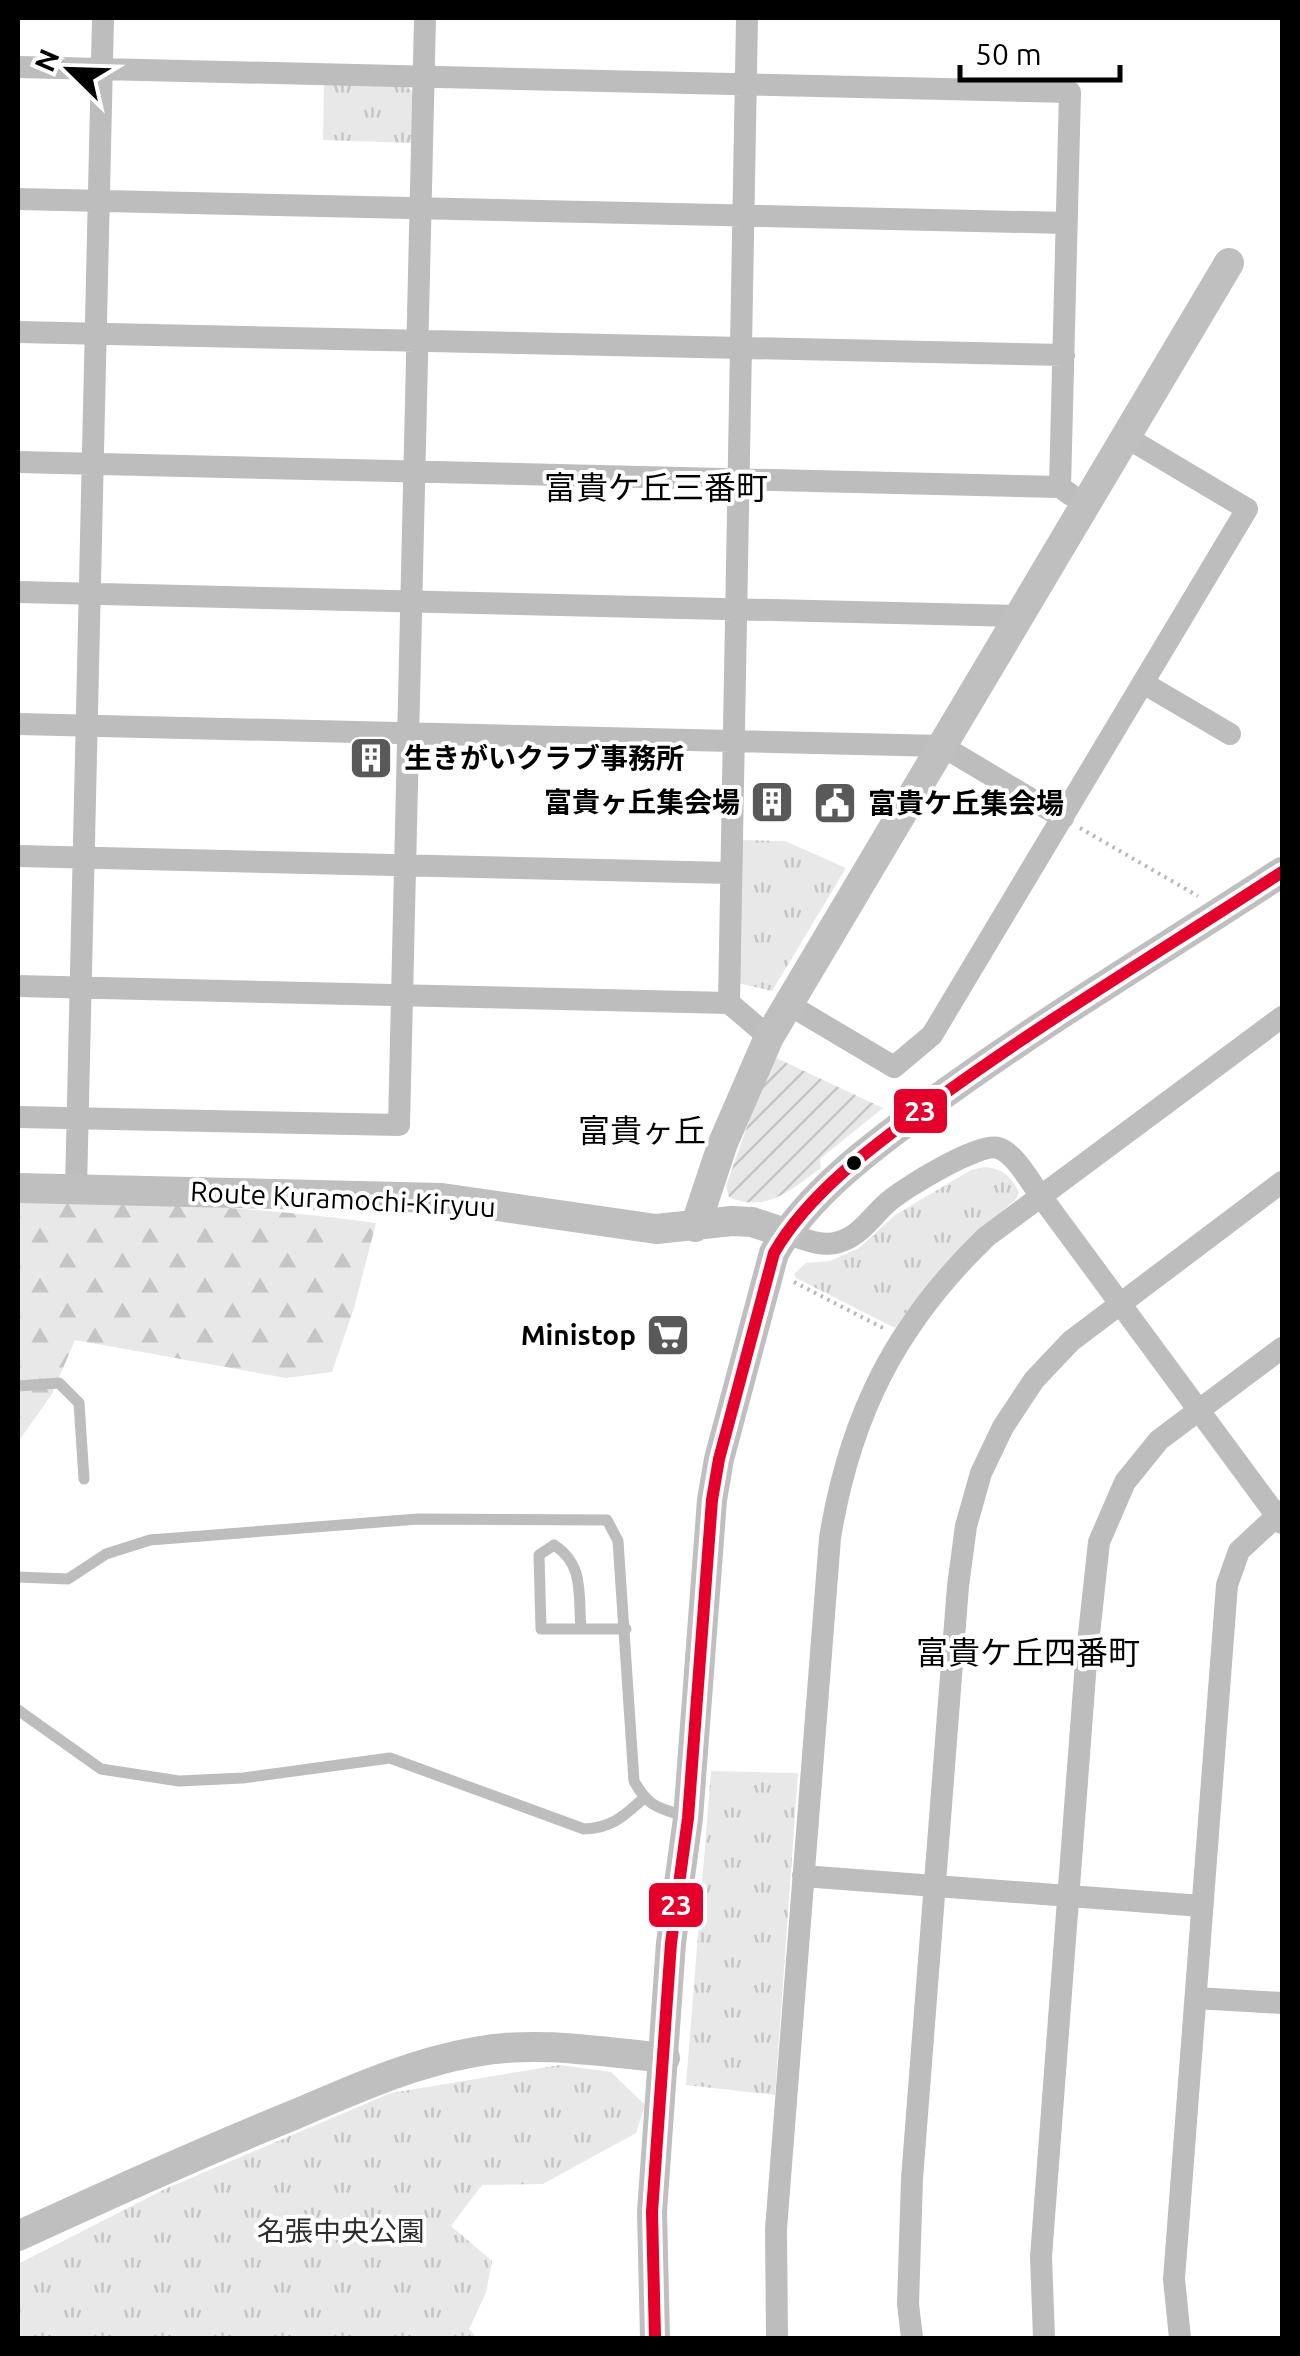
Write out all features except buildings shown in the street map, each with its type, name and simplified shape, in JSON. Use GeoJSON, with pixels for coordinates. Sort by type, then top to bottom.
{"type":"FeatureCollection","features":[{"type":"Feature","properties":{"kind":"main road"},"geometry":{"type":"LineString","coordinates":[[695,1227],[723,1143],[769,1036],[1229,263]]}},
{"type":"Feature","properties":{"kind":"main road"},"geometry":{"type":"LineString","coordinates":[[655,2338],[652,2212],[671,1943],[688,1818],[712,1500],[719,1459],[769,1270],[785,1233],[864,1152],[991,1060],[1282,872]]}},
{"type":"Feature","properties":{"kind":"main road","name":"Route Kuramochi-Kiryuu"},"geometry":{"type":"LineString","coordinates":[[18,1188],[442,1198],[656,1229],[732,1221],[752,1222],[785,1233]]}},
{"type":"Feature","properties":{"kind":"main road"},"geometry":{"type":"LineString","coordinates":[[18,2236],[256,2130],[416,2066],[475,2052],[544,2046],[665,2058]]}},
{"type":"Feature","properties":{"kind":"street"},"geometry":{"type":"LineString","coordinates":[[76,1189],[103,18]]}},
{"type":"Feature","properties":{"kind":"street"},"geometry":{"type":"LineString","coordinates":[[18,1117],[399,1125],[425,18]]}},
{"type":"Feature","properties":{"kind":"street"},"geometry":{"type":"LineString","coordinates":[[728,1003],[747,18]]}},
{"type":"Feature","properties":{"kind":"street"},"geometry":{"type":"LineString","coordinates":[[18,67],[1070,92],[1060,487]]}},
{"type":"Feature","properties":{"kind":"street"},"geometry":{"type":"LineString","coordinates":[[18,199],[1066,223]]}},
{"type":"Feature","properties":{"kind":"street"},"geometry":{"type":"LineString","coordinates":[[18,332],[1064,355]]}},
{"type":"Feature","properties":{"kind":"street"},"geometry":{"type":"LineString","coordinates":[[788,1004],[894,1068],[932,1034],[1145,684],[1247,509],[1126,438]]}},
{"type":"Feature","properties":{"kind":"street"},"geometry":{"type":"LineString","coordinates":[[18,462],[1060,487],[1086,504]]}},
{"type":"Feature","properties":{"kind":"street"},"geometry":{"type":"LineString","coordinates":[[18,592],[1019,616]]}},
{"type":"Feature","properties":{"kind":"street"},"geometry":{"type":"LineString","coordinates":[[1145,684],[1230,734]]}},
{"type":"Feature","properties":{"kind":"street"},"geometry":{"type":"LineString","coordinates":[[18,724],[942,746],[1063,818]]}},
{"type":"Feature","properties":{"kind":"street"},"geometry":{"type":"LineString","coordinates":[[18,856],[729,873]]}},
{"type":"Feature","properties":{"kind":"street"},"geometry":{"type":"LineString","coordinates":[[18,986],[728,1003],[769,1036]]}},
{"type":"Feature","properties":{"kind":"street"},"geometry":{"type":"LineString","coordinates":[[777,2338],[776,2228],[830,1538],[858,1424],[901,1337],[965,1257],[1040,1194],[1282,1016]]}},
{"type":"Feature","properties":{"kind":"street"},"geometry":{"type":"LineString","coordinates":[[785,1233],[819,1244],[835,1244],[852,1237],[888,1202],[960,1160],[998,1148],[1010,1156],[1040,1194],[1281,1516],[1239,1551],[1227,1585],[1174,2280],[1180,2338]]}},
{"type":"Feature","properties":{"kind":"street"},"geometry":{"type":"LineString","coordinates":[[912,2338],[908,2304],[912,2179],[958,1586],[966,1526],[980,1474],[1003,1427],[1034,1380],[1071,1341],[1282,1182]]}},
{"type":"Feature","properties":{"kind":"street"},"geometry":{"type":"LineString","coordinates":[[1044,2338],[1041,2257],[1099,1542],[1111,1510],[1136,1465],[1159,1440],[1282,1348]]}},
{"type":"Feature","properties":{"kind":"street"},"geometry":{"type":"LineString","coordinates":[[803,1876],[1202,1906]]}},
{"type":"Feature","properties":{"kind":"street"},"geometry":{"type":"LineString","coordinates":[[1196,1998],[1282,2003]]}},
{"type":"Feature","properties":{"kind":"lane"},"geometry":{"type":"LineString","coordinates":[[18,1386],[60,1384],[79,1402],[84,1478]]}},
{"type":"Feature","properties":{"kind":"lane"},"geometry":{"type":"LineString","coordinates":[[18,1577],[68,1579],[106,1554],[150,1540],[418,1519],[607,1520],[618,1541],[634,1781],[655,1808],[688,1818]]}},
{"type":"Feature","properties":{"kind":"lane"},"geometry":{"type":"LineString","coordinates":[[554,1520],[554,1545]]}},
{"type":"Feature","properties":{"kind":"lane"},"geometry":{"type":"LineString","coordinates":[[554,1545],[568,1554],[576,1566],[581,1630]]}},
{"type":"Feature","properties":{"kind":"lane"},"geometry":{"type":"LineString","coordinates":[[554,1545],[540,1554],[540,1630],[626,1630]]}},
{"type":"Feature","properties":{"kind":"lane"},"geometry":{"type":"LineString","coordinates":[[18,1710],[101,1770],[179,1782],[243,1778],[390,1758],[584,1829],[618,1822],[644,1798]]}},
{"type":"Feature","properties":{"kind":"path"},"geometry":{"type":"LineString","coordinates":[[1063,818],[1223,911]]}},
{"type":"Feature","properties":{"kind":"path"},"geometry":{"type":"LineString","coordinates":[[784,1277],[901,1337]]}},
{"type":"Feature","properties":{"kind":"green space"},"geometry":{"type":"Polygon","coordinates":[[[324,81],[404,83],[414,94],[412,143],[323,140],[324,81]]]}},
{"type":"Feature","properties":{"kind":"green space"},"geometry":{"type":"Polygon","coordinates":[[[740,840],[785,841],[846,868],[772,991],[738,983],[740,840]]]}},
{"type":"Feature","properties":{"kind":"green space"},"geometry":{"type":"Polygon","coordinates":[[[772,1056],[883,1108],[820,1159],[821,1168],[800,1184],[767,1201],[742,1201],[729,1197],[726,1186],[772,1056]]]}},
{"type":"Feature","properties":{"kind":"green space"},"geometry":{"type":"Polygon","coordinates":[[[985,1167],[1009,1178],[1019,1192],[1016,1199],[951,1260],[895,1328],[796,1278],[794,1274],[806,1263],[830,1261],[859,1248],[895,1215],[971,1170],[985,1167]]]}},
{"type":"Feature","properties":{"kind":"green space"},"geometry":{"type":"Polygon","coordinates":[[[18,1198],[197,1206],[376,1223],[332,1372],[286,1378],[75,1340],[52,1394],[18,1442],[18,1198]]]}},
{"type":"Feature","properties":{"kind":"green space"},"geometry":{"type":"Polygon","coordinates":[[[711,1771],[798,1773],[775,2095],[686,2085],[711,1771]]]}},
{"type":"Feature","properties":{"kind":"green space","name":"名張中央公園"},"geometry":{"type":"Polygon","coordinates":[[[560,2065],[611,2072],[645,2105],[636,2133],[543,2184],[482,2185],[451,2226],[492,2261],[486,2293],[469,2329],[477,2338],[18,2338],[18,2264],[165,2189],[391,2093],[560,2065]]]}},
{"type":"Feature","properties":{"kind":"transit line","name":"23"},"geometry":{"type":"LineString","coordinates":[[655,2338],[652,2212],[671,1943],[688,1818],[712,1500],[719,1459],[774,1253],[825,1189],[912,1118],[1062,1013],[1282,872]]}},
{"type":"Feature","properties":{"kind":"place","name":"生きがいクラブ事務所"},"geometry":{"type":"Point","coordinates":[371,758]}},
{"type":"Feature","properties":{"kind":"place","name":"富貴ヶ丘集会場"},"geometry":{"type":"Point","coordinates":[772,802]}},
{"type":"Feature","properties":{"kind":"place","name":"富貴ケ丘集会場"},"geometry":{"type":"Point","coordinates":[835,803]}},
{"type":"Feature","properties":{"kind":"place","name":"Ministop"},"geometry":{"type":"Point","coordinates":[668,1335]}},
{"type":"Feature","properties":{"kind":"district","name":"富貴ケ丘三番町"},"geometry":{"type":"Point","coordinates":[656,488]}},
{"type":"Feature","properties":{"kind":"district","name":"富貴ヶ丘"},"geometry":{"type":"Point","coordinates":[642,1131]}},
{"type":"Feature","properties":{"kind":"district","name":"富貴ケ丘四番町"},"geometry":{"type":"Point","coordinates":[1028,1653]}}]}
